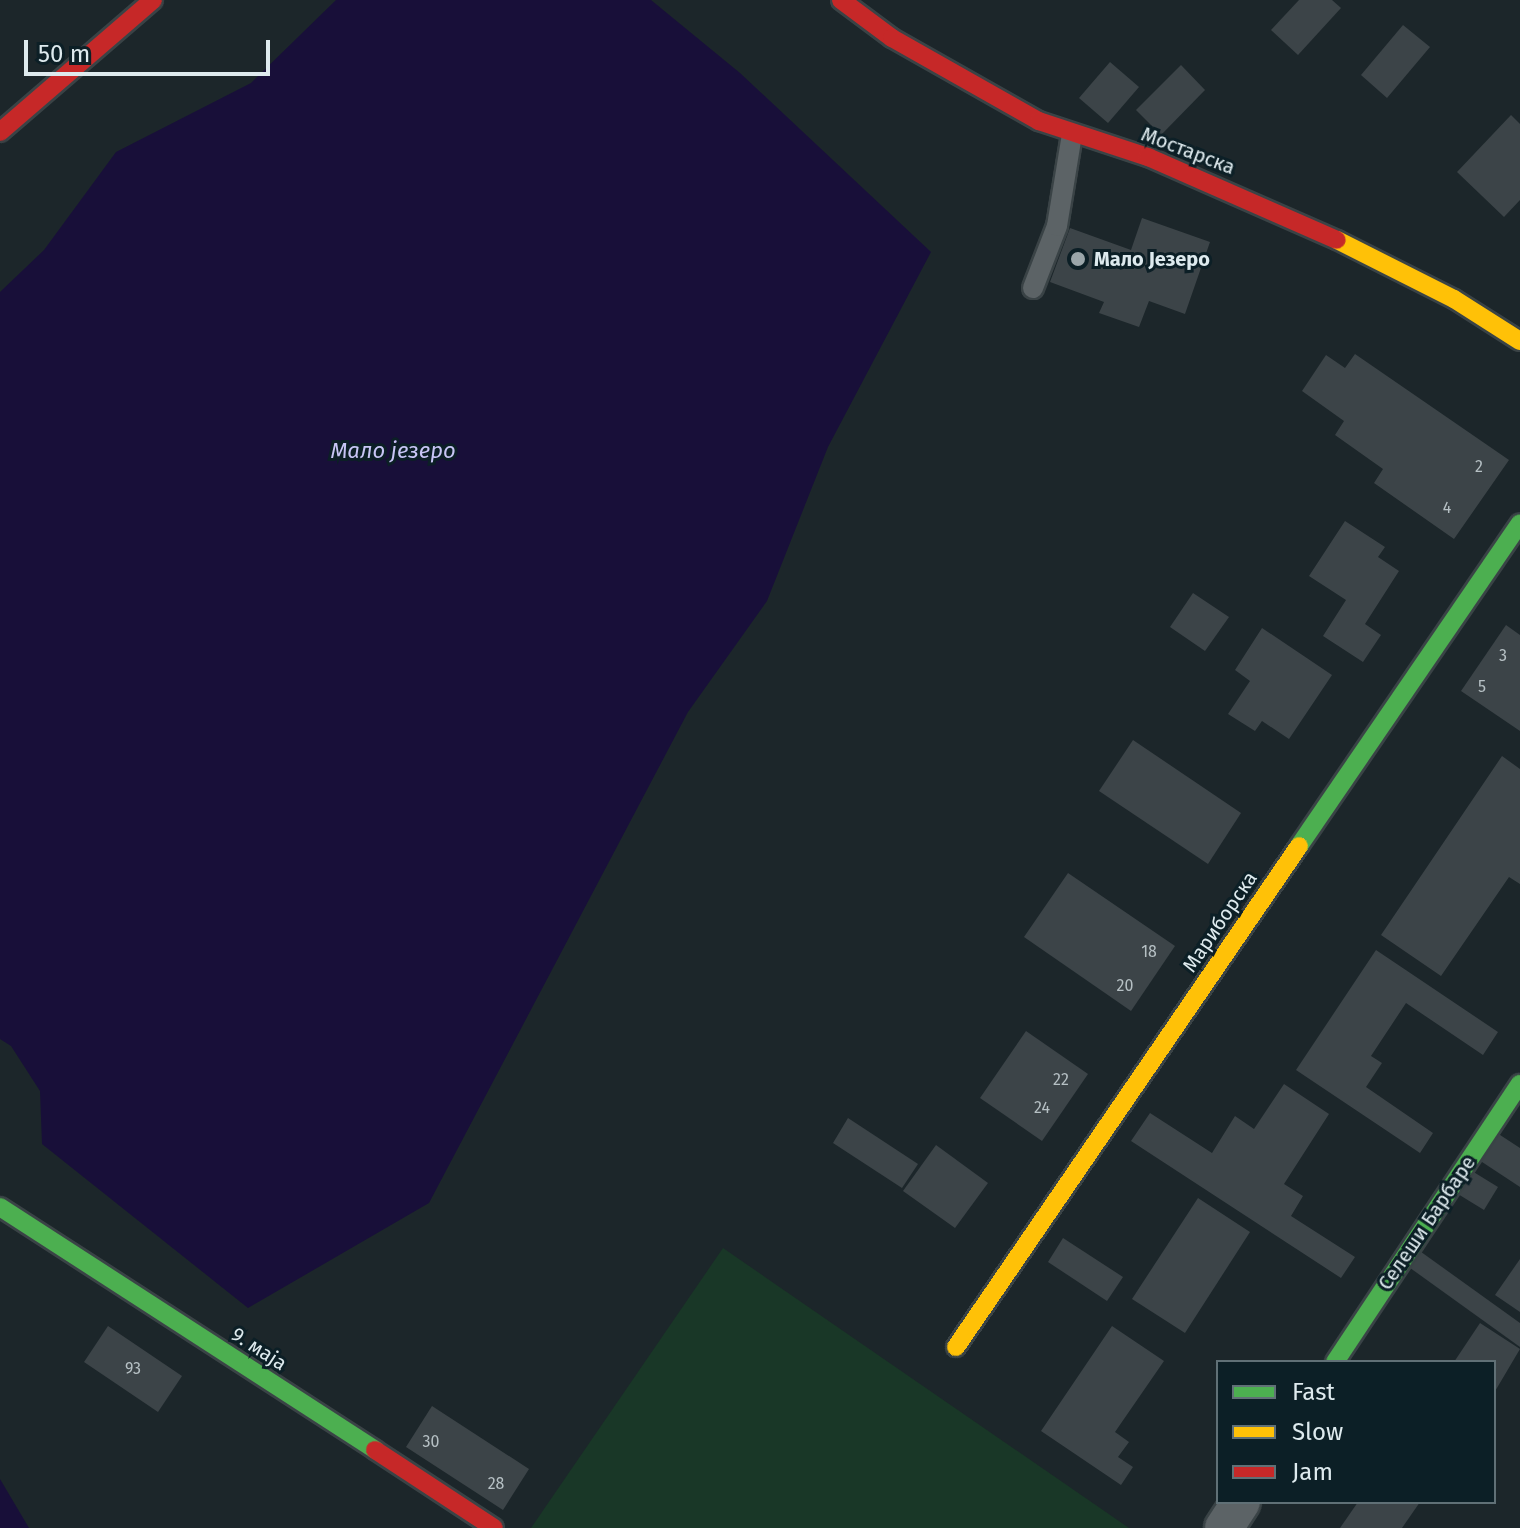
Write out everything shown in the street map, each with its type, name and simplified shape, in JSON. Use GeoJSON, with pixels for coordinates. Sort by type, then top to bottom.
{"type":"FeatureCollection","features":[{"type":"Feature","properties":{"kind":"street"},"geometry":{"type":"LineString","coordinates":[[0,132],[153,0]]}},
{"type":"Feature","properties":{"kind":"street","name":"Мостарска"},"geometry":{"type":"LineString","coordinates":[[841,0],[892,38],[981,91],[1072,134],[1148,157],[1312,227],[1454,299],[1520,341]]}},
{"type":"Feature","properties":{"kind":"street","name":"Мариборска"},"geometry":{"type":"LineString","coordinates":[[956,1347],[1520,523]]}},
{"type":"Feature","properties":{"kind":"street","name":"Селеши Барбаре"},"geometry":{"type":"LineString","coordinates":[[1336,1360],[1520,1084]]}},
{"type":"Feature","properties":{"kind":"street","name":"9. маја"},"geometry":{"type":"LineString","coordinates":[[0,1207],[494,1528]]}},
{"type":"Feature","properties":{"kind":"street"},"geometry":{"type":"LineString","coordinates":[[1224,1528],[1240,1504]]}},
{"type":"Feature","properties":{"kind":"lane"},"geometry":{"type":"LineString","coordinates":[[1033,288],[1057,226],[1072,134]]}},
{"type":"Feature","properties":{"kind":"green space"},"geometry":{"type":"Polygon","coordinates":[[[723,1248],[1129,1528],[531,1528],[723,1248]]]}},
{"type":"Feature","properties":{"kind":"water","name":"Мало језеро"},"geometry":{"type":"Polygon","coordinates":[[[336,0],[651,0],[740,73],[931,252],[828,447],[767,601],[688,712],[429,1203],[248,1308],[42,1144],[40,1091],[11,1046],[0,1039],[0,292],[44,250],[116,152],[251,83],[336,0]]]}},
{"type":"Feature","properties":{"kind":"water"},"geometry":{"type":"Polygon","coordinates":[[[0,1479],[29,1528],[0,1528],[0,1479]]]}},
{"type":"Feature","properties":{"kind":"building"},"geometry":{"type":"Polygon","coordinates":[[[1299,0],[1332,0],[1341,8],[1298,55],[1271,30],[1299,0]]]}},
{"type":"Feature","properties":{"kind":"building"},"geometry":{"type":"Polygon","coordinates":[[[1403,25],[1430,47],[1387,98],[1361,75],[1403,25]]]}},
{"type":"Feature","properties":{"kind":"building"},"geometry":{"type":"Polygon","coordinates":[[[1110,62],[1139,87],[1108,123],[1079,98],[1110,62]]]}},
{"type":"Feature","properties":{"kind":"building"},"geometry":{"type":"Polygon","coordinates":[[[1181,65],[1205,90],[1161,135],[1136,110],[1181,65]]]}},
{"type":"Feature","properties":{"kind":"building"},"geometry":{"type":"Polygon","coordinates":[[[1511,115],[1520,124],[1520,200],[1504,217],[1457,172],[1511,115]]]}},
{"type":"Feature","properties":{"kind":"building"},"geometry":{"type":"Polygon","coordinates":[[[1142,218],[1210,242],[1185,314],[1149,301],[1139,327],[1099,313],[1104,302],[1050,282],[1070,228],[1131,250],[1142,218]]]}},
{"type":"Feature","properties":{"kind":"building"},"geometry":{"type":"Polygon","coordinates":[[[1355,354],[1509,460],[1454,539],[1374,483],[1383,469],[1335,435],[1344,421],[1302,391],[1326,355],[1345,368],[1355,354]]]}},
{"type":"Feature","properties":{"kind":"building"},"geometry":{"type":"Polygon","coordinates":[[[1345,521],[1385,547],[1378,557],[1399,571],[1365,624],[1381,635],[1363,662],[1323,636],[1346,600],[1309,576],[1345,521]]]}},
{"type":"Feature","properties":{"kind":"building"},"geometry":{"type":"Polygon","coordinates":[[[1193,593],[1229,617],[1205,651],[1170,627],[1193,593]]]}},
{"type":"Feature","properties":{"kind":"building"},"geometry":{"type":"Polygon","coordinates":[[[1506,625],[1520,635],[1520,731],[1461,691],[1506,625]]]}},
{"type":"Feature","properties":{"kind":"building"},"geometry":{"type":"Polygon","coordinates":[[[1262,628],[1332,675],[1289,739],[1262,721],[1255,731],[1228,714],[1250,681],[1235,670],[1262,628]]]}},
{"type":"Feature","properties":{"kind":"building"},"geometry":{"type":"Polygon","coordinates":[[[1133,740],[1241,813],[1208,864],[1099,791],[1133,740]]]}},
{"type":"Feature","properties":{"kind":"building"},"geometry":{"type":"Polygon","coordinates":[[[1502,756],[1520,769],[1520,884],[1509,877],[1441,976],[1381,935],[1502,756]]]}},
{"type":"Feature","properties":{"kind":"building"},"geometry":{"type":"Polygon","coordinates":[[[1068,873],[1175,946],[1131,1011],[1024,937],[1068,873]]]}},
{"type":"Feature","properties":{"kind":"building"},"geometry":{"type":"Polygon","coordinates":[[[1376,950],[1498,1032],[1483,1055],[1406,1003],[1371,1056],[1382,1063],[1366,1087],[1433,1133],[1420,1153],[1296,1070],[1376,950]]]}},
{"type":"Feature","properties":{"kind":"building"},"geometry":{"type":"Polygon","coordinates":[[[1026,1031],[1088,1074],[1042,1141],[980,1098],[1026,1031]]]}},
{"type":"Feature","properties":{"kind":"building"},"geometry":{"type":"Polygon","coordinates":[[[1284,1084],[1329,1114],[1284,1184],[1303,1196],[1291,1216],[1355,1257],[1341,1278],[1131,1141],[1150,1113],[1212,1153],[1235,1116],[1254,1129],[1284,1084]]]}},
{"type":"Feature","properties":{"kind":"building"},"geometry":{"type":"Polygon","coordinates":[[[848,1118],[918,1164],[902,1188],[833,1143],[848,1118]]]}},
{"type":"Feature","properties":{"kind":"building"},"geometry":{"type":"Polygon","coordinates":[[[1494,1131],[1520,1148],[1520,1187],[1476,1158],[1494,1131]]]}},
{"type":"Feature","properties":{"kind":"building"},"geometry":{"type":"Polygon","coordinates":[[[936,1145],[988,1183],[955,1228],[903,1191],[936,1145]]]}},
{"type":"Feature","properties":{"kind":"building"},"geometry":{"type":"Polygon","coordinates":[[[1467,1168],[1498,1187],[1484,1210],[1453,1191],[1467,1168]]]}},
{"type":"Feature","properties":{"kind":"building"},"geometry":{"type":"Polygon","coordinates":[[[1198,1198],[1250,1232],[1185,1333],[1132,1299],[1198,1198]]]}},
{"type":"Feature","properties":{"kind":"building"},"geometry":{"type":"Polygon","coordinates":[[[1063,1238],[1123,1277],[1107,1301],[1048,1262],[1063,1238]]]}},
{"type":"Feature","properties":{"kind":"building"},"geometry":{"type":"Polygon","coordinates":[[[1417,1249],[1520,1323],[1520,1347],[1406,1265],[1417,1249]]]}},
{"type":"Feature","properties":{"kind":"building"},"geometry":{"type":"Polygon","coordinates":[[[1520,1259],[1520,1312],[1495,1295],[1520,1259]]]}},
{"type":"Feature","properties":{"kind":"building"},"geometry":{"type":"Polygon","coordinates":[[[1480,1323],[1520,1349],[1496,1390],[1496,1360],[1455,1360],[1480,1323]]]}},
{"type":"Feature","properties":{"kind":"building"},"geometry":{"type":"Polygon","coordinates":[[[108,1326],[182,1376],[158,1412],[84,1362],[108,1326]]]}},
{"type":"Feature","properties":{"kind":"building"},"geometry":{"type":"Polygon","coordinates":[[[1112,1326],[1164,1361],[1115,1432],[1129,1442],[1118,1457],[1133,1467],[1121,1485],[1041,1431],[1112,1326]]]}},
{"type":"Feature","properties":{"kind":"building"},"geometry":{"type":"Polygon","coordinates":[[[432,1406],[529,1469],[503,1510],[406,1447],[432,1406]]]}},
{"type":"Feature","properties":{"kind":"building"},"geometry":{"type":"Polygon","coordinates":[[[1357,1504],[1419,1504],[1402,1528],[1340,1528],[1357,1504]]]}},
{"type":"Feature","properties":{"kind":"traffic: fast"},"geometry":{"type":"LineString","coordinates":[[1299,846],[1520,523]]}},
{"type":"Feature","properties":{"kind":"traffic: fast"},"geometry":{"type":"LineString","coordinates":[[1336,1360],[1520,1084]]}},
{"type":"Feature","properties":{"kind":"traffic: fast"},"geometry":{"type":"LineString","coordinates":[[0,1207],[375,1450]]}},
{"type":"Feature","properties":{"kind":"traffic: slow"},"geometry":{"type":"LineString","coordinates":[[1337,240],[1454,299],[1520,341]]}},
{"type":"Feature","properties":{"kind":"traffic: slow"},"geometry":{"type":"LineString","coordinates":[[956,1347],[1299,846]]}},
{"type":"Feature","properties":{"kind":"traffic: jam"},"geometry":{"type":"LineString","coordinates":[[0,132],[153,0]]}},
{"type":"Feature","properties":{"kind":"traffic: jam"},"geometry":{"type":"LineString","coordinates":[[841,0],[892,38],[1039,121],[1148,157],[1337,240]]}},
{"type":"Feature","properties":{"kind":"traffic: jam"},"geometry":{"type":"LineString","coordinates":[[375,1450],[494,1528]]}},
{"type":"Feature","properties":{"kind":"place","name":"Мало Језеро"},"geometry":{"type":"Point","coordinates":[1078,259]}}]}
